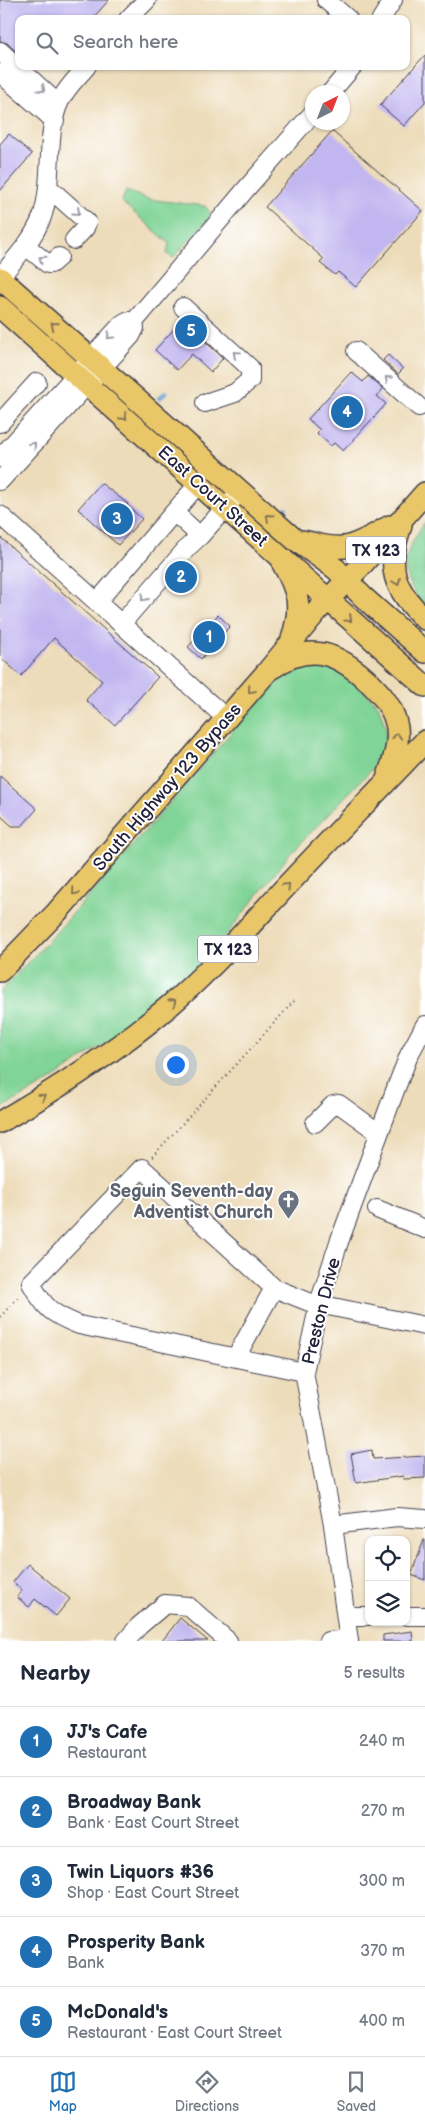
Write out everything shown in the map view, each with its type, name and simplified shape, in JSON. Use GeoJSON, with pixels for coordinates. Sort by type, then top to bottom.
{"type":"FeatureCollection","features":[{"type":"Feature","properties":{"kind":"main road","name":"East Court Street"},"geometry":{"type":"LineString","coordinates":[[0,277],[294,539],[336,569],[363,598],[425,652]]}},
{"type":"Feature","properties":{"kind":"main road","name":"East Court Street"},"geometry":{"type":"LineString","coordinates":[[0,307],[425,686]]}},
{"type":"Feature","properties":{"kind":"main road","name":"TX 123"},"geometry":{"type":"LineString","coordinates":[[328,600],[425,493]]}},
{"type":"Feature","properties":{"kind":"main road"},"geometry":{"type":"LineString","coordinates":[[294,539],[328,546],[344,547],[355,544],[404,518]]}},
{"type":"Feature","properties":{"kind":"main road"},"geometry":{"type":"LineString","coordinates":[[404,518],[395,542],[393,555],[394,572],[398,588],[410,605],[425,619]]}},
{"type":"Feature","properties":{"kind":"main road"},"geometry":{"type":"LineString","coordinates":[[278,555],[292,580],[299,602],[298,619],[291,642]]}},
{"type":"Feature","properties":{"kind":"main road","name":"South Highway 123 Bypass"},"geometry":{"type":"LineString","coordinates":[[0,971],[57,912],[268,672],[291,642],[328,600]]}},
{"type":"Feature","properties":{"kind":"main road"},"geometry":{"type":"LineString","coordinates":[[268,672],[295,656],[309,653],[325,653],[338,658],[353,668],[382,694],[392,710],[397,724],[397,738],[386,784]]}},
{"type":"Feature","properties":{"kind":"main road","name":"TX 123"},"geometry":{"type":"LineString","coordinates":[[0,1122],[37,1101],[123,1042],[211,968],[296,876],[416,755],[425,741]]}},
{"type":"Feature","properties":{"kind":"street"},"geometry":{"type":"LineString","coordinates":[[132,15],[147,0]]}},
{"type":"Feature","properties":{"kind":"street"},"geometry":{"type":"LineString","coordinates":[[326,0],[343,15]]}},
{"type":"Feature","properties":{"kind":"street"},"geometry":{"type":"LineString","coordinates":[[384,15],[393,0]]}},
{"type":"Feature","properties":{"kind":"street"},"geometry":{"type":"LineString","coordinates":[[0,51],[15,65]]}},
{"type":"Feature","properties":{"kind":"street"},"geometry":{"type":"LineString","coordinates":[[21,70],[58,104]]}},
{"type":"Feature","properties":{"kind":"street"},"geometry":{"type":"LineString","coordinates":[[0,277],[31,239],[42,216],[48,187],[58,104],[84,70]]}},
{"type":"Feature","properties":{"kind":"street"},"geometry":{"type":"LineString","coordinates":[[337,85],[350,70]]}},
{"type":"Feature","properties":{"kind":"street"},"geometry":{"type":"LineString","coordinates":[[0,73],[55,121]]}},
{"type":"Feature","properties":{"kind":"street"},"geometry":{"type":"LineString","coordinates":[[0,481],[96,363],[131,336],[135,328],[134,322],[305,122]]}},
{"type":"Feature","properties":{"kind":"street"},"geometry":{"type":"LineString","coordinates":[[48,187],[87,222],[85,228],[74,240]]}},
{"type":"Feature","properties":{"kind":"street"},"geometry":{"type":"LineString","coordinates":[[26,246],[48,264],[51,264],[59,257]]}},
{"type":"Feature","properties":{"kind":"street"},"geometry":{"type":"LineString","coordinates":[[183,307],[250,368],[250,380],[241,389],[212,401]]}},
{"type":"Feature","properties":{"kind":"street"},"geometry":{"type":"LineString","coordinates":[[356,351],[419,407]]}},
{"type":"Feature","properties":{"kind":"street"},"geometry":{"type":"LineString","coordinates":[[0,458],[82,379]]}},
{"type":"Feature","properties":{"kind":"street"},"geometry":{"type":"LineString","coordinates":[[0,423],[37,382]]}},
{"type":"Feature","properties":{"kind":"street"},"geometry":{"type":"LineString","coordinates":[[97,602],[199,484]]}},
{"type":"Feature","properties":{"kind":"street"},"geometry":{"type":"LineString","coordinates":[[121,624],[188,546],[200,536],[240,491]]}},
{"type":"Feature","properties":{"kind":"street"},"geometry":{"type":"LineString","coordinates":[[174,512],[200,536]]}},
{"type":"Feature","properties":{"kind":"street"},"geometry":{"type":"LineString","coordinates":[[0,515],[227,719]]}},
{"type":"Feature","properties":{"kind":"street","name":"Preston Drive"},"geometry":{"type":"LineString","coordinates":[[349,1640],[333,1525],[304,1372],[319,1303],[379,1133],[409,1055],[425,1025]]}},
{"type":"Feature","properties":{"kind":"street"},"geometry":{"type":"LineString","coordinates":[[315,1123],[333,1105],[340,1104],[379,1133]]}},
{"type":"Feature","properties":{"kind":"street"},"geometry":{"type":"LineString","coordinates":[[304,1372],[79,1325],[54,1315],[39,1299],[31,1283],[142,1168],[274,1288],[308,1302],[425,1326]]}},
{"type":"Feature","properties":{"kind":"street"},"geometry":{"type":"LineString","coordinates":[[377,1209],[425,1229]]}},
{"type":"Feature","properties":{"kind":"street"},"geometry":{"type":"LineString","coordinates":[[236,1357],[274,1288]]}},
{"type":"Feature","properties":{"kind":"street"},"geometry":{"type":"LineString","coordinates":[[333,1525],[397,1517],[425,1519]]}},
{"type":"Feature","properties":{"kind":"street"},"geometry":{"type":"LineString","coordinates":[[126,1641],[139,1626],[165,1604],[188,1606],[228,1641]]}},
{"type":"Feature","properties":{"kind":"street"},"geometry":{"type":"LineString","coordinates":[[346,1616],[365,1616]]}},
{"type":"Feature","properties":{"kind":"street"},"geometry":{"type":"LineString","coordinates":[[410,1616],[425,1616]]}},
{"type":"Feature","properties":{"kind":"street"},"geometry":{"type":"LineString","coordinates":[[328,1641],[349,1640]]}},
{"type":"Feature","properties":{"kind":"path"},"geometry":{"type":"LineString","coordinates":[[142,1168],[296,999]]}},
{"type":"Feature","properties":{"kind":"path"},"geometry":{"type":"LineString","coordinates":[[0,1317],[31,1283]]}},
{"type":"Feature","properties":{"kind":"green space"},"geometry":{"type":"Polygon","coordinates":[[[126,191],[147,199],[205,206],[212,215],[173,258],[167,254],[169,243],[124,204],[122,201],[126,191]]]}},
{"type":"Feature","properties":{"kind":"green space"},"geometry":{"type":"Polygon","coordinates":[[[425,522],[425,607],[410,584],[406,574],[406,565],[411,545],[425,522]]]}},
{"type":"Feature","properties":{"kind":"green space"},"geometry":{"type":"Polygon","coordinates":[[[319,664],[344,671],[378,705],[386,728],[384,751],[372,769],[290,854],[207,959],[140,1019],[47,1083],[0,1109],[0,992],[64,924],[280,677],[298,667],[319,664]]]}},
{"type":"Feature","properties":{"kind":"building"},"geometry":{"type":"Polygon","coordinates":[[[0,0],[109,0],[96,15],[15,15],[15,50],[7,43],[0,41],[0,0]]]}},
{"type":"Feature","properties":{"kind":"building"},"geometry":{"type":"Polygon","coordinates":[[[425,55],[425,102],[404,126],[380,105],[425,55]]]}},
{"type":"Feature","properties":{"kind":"building"},"geometry":{"type":"Polygon","coordinates":[[[332,131],[423,211],[356,287],[338,272],[335,275],[320,263],[324,259],[265,207],[332,131]]]}},
{"type":"Feature","properties":{"kind":"building"},"geometry":{"type":"Polygon","coordinates":[[[9,134],[32,154],[0,191],[0,144],[9,134]]]}},
{"type":"Feature","properties":{"kind":"building"},"geometry":{"type":"Polygon","coordinates":[[[182,320],[223,358],[211,372],[192,354],[177,370],[155,350],[182,320]]]}},
{"type":"Feature","properties":{"kind":"building"},"geometry":{"type":"Polygon","coordinates":[[[388,355],[403,369],[398,374],[383,360],[388,355]]]}},
{"type":"Feature","properties":{"kind":"building"},"geometry":{"type":"Polygon","coordinates":[[[351,372],[363,382],[368,376],[383,389],[377,396],[386,404],[343,451],[334,443],[331,446],[317,433],[320,430],[308,419],[351,372]]]}},
{"type":"Feature","properties":{"kind":"building"},"geometry":{"type":"Polygon","coordinates":[[[101,483],[128,504],[142,519],[118,545],[78,509],[101,483]]]}},
{"type":"Feature","properties":{"kind":"building"},"geometry":{"type":"Polygon","coordinates":[[[0,537],[158,677],[115,725],[86,700],[102,681],[54,638],[21,676],[0,657],[0,537]]]}},
{"type":"Feature","properties":{"kind":"building"},"geometry":{"type":"Polygon","coordinates":[[[218,615],[230,626],[201,659],[188,647],[218,615]]]}},
{"type":"Feature","properties":{"kind":"building"},"geometry":{"type":"Polygon","coordinates":[[[0,776],[37,809],[22,826],[12,826],[0,815],[0,776]]]}},
{"type":"Feature","properties":{"kind":"building"},"geometry":{"type":"Polygon","coordinates":[[[372,1450],[373,1459],[425,1456],[425,1478],[404,1479],[403,1476],[356,1483],[351,1454],[372,1450]]]}},
{"type":"Feature","properties":{"kind":"building"},"geometry":{"type":"Polygon","coordinates":[[[425,1540],[425,1580],[411,1575],[425,1540]]]}},
{"type":"Feature","properties":{"kind":"building"},"geometry":{"type":"Polygon","coordinates":[[[28,1564],[70,1599],[56,1616],[35,1599],[29,1607],[17,1597],[22,1590],[13,1582],[28,1564]]]}},
{"type":"Feature","properties":{"kind":"building"},"geometry":{"type":"Polygon","coordinates":[[[180,1618],[208,1641],[162,1641],[180,1618]]]}},
{"type":"Feature","properties":{"kind":"building"},"geometry":{"type":"Polygon","coordinates":[[[412,1631],[413,1641],[383,1641],[383,1635],[412,1631]]]}},
{"type":"Feature","properties":{"kind":"waterway"},"geometry":{"type":"LineString","coordinates":[[160,398],[166,392]]}},
{"type":"Feature","properties":{"kind":"waterway"},"geometry":{"type":"LineString","coordinates":[[283,512],[286,508]]}},
{"type":"Feature","properties":{"kind":"place","name":"McDonald's"},"geometry":{"type":"Point","coordinates":[191,331]}},
{"type":"Feature","properties":{"kind":"place","name":"Prosperity Bank"},"geometry":{"type":"Point","coordinates":[347,412]}},
{"type":"Feature","properties":{"kind":"place","name":"Twin Liquors #36"},"geometry":{"type":"Point","coordinates":[117,519]}},
{"type":"Feature","properties":{"kind":"place","name":"Broadway Bank"},"geometry":{"type":"Point","coordinates":[181,577]}},
{"type":"Feature","properties":{"kind":"place","name":"JJ's Cafe"},"geometry":{"type":"Point","coordinates":[209,637]}},
{"type":"Feature","properties":{"kind":"place","name":"Seguin Seventh-day Adventist Church"},"geometry":{"type":"Point","coordinates":[289,1220]}}]}
